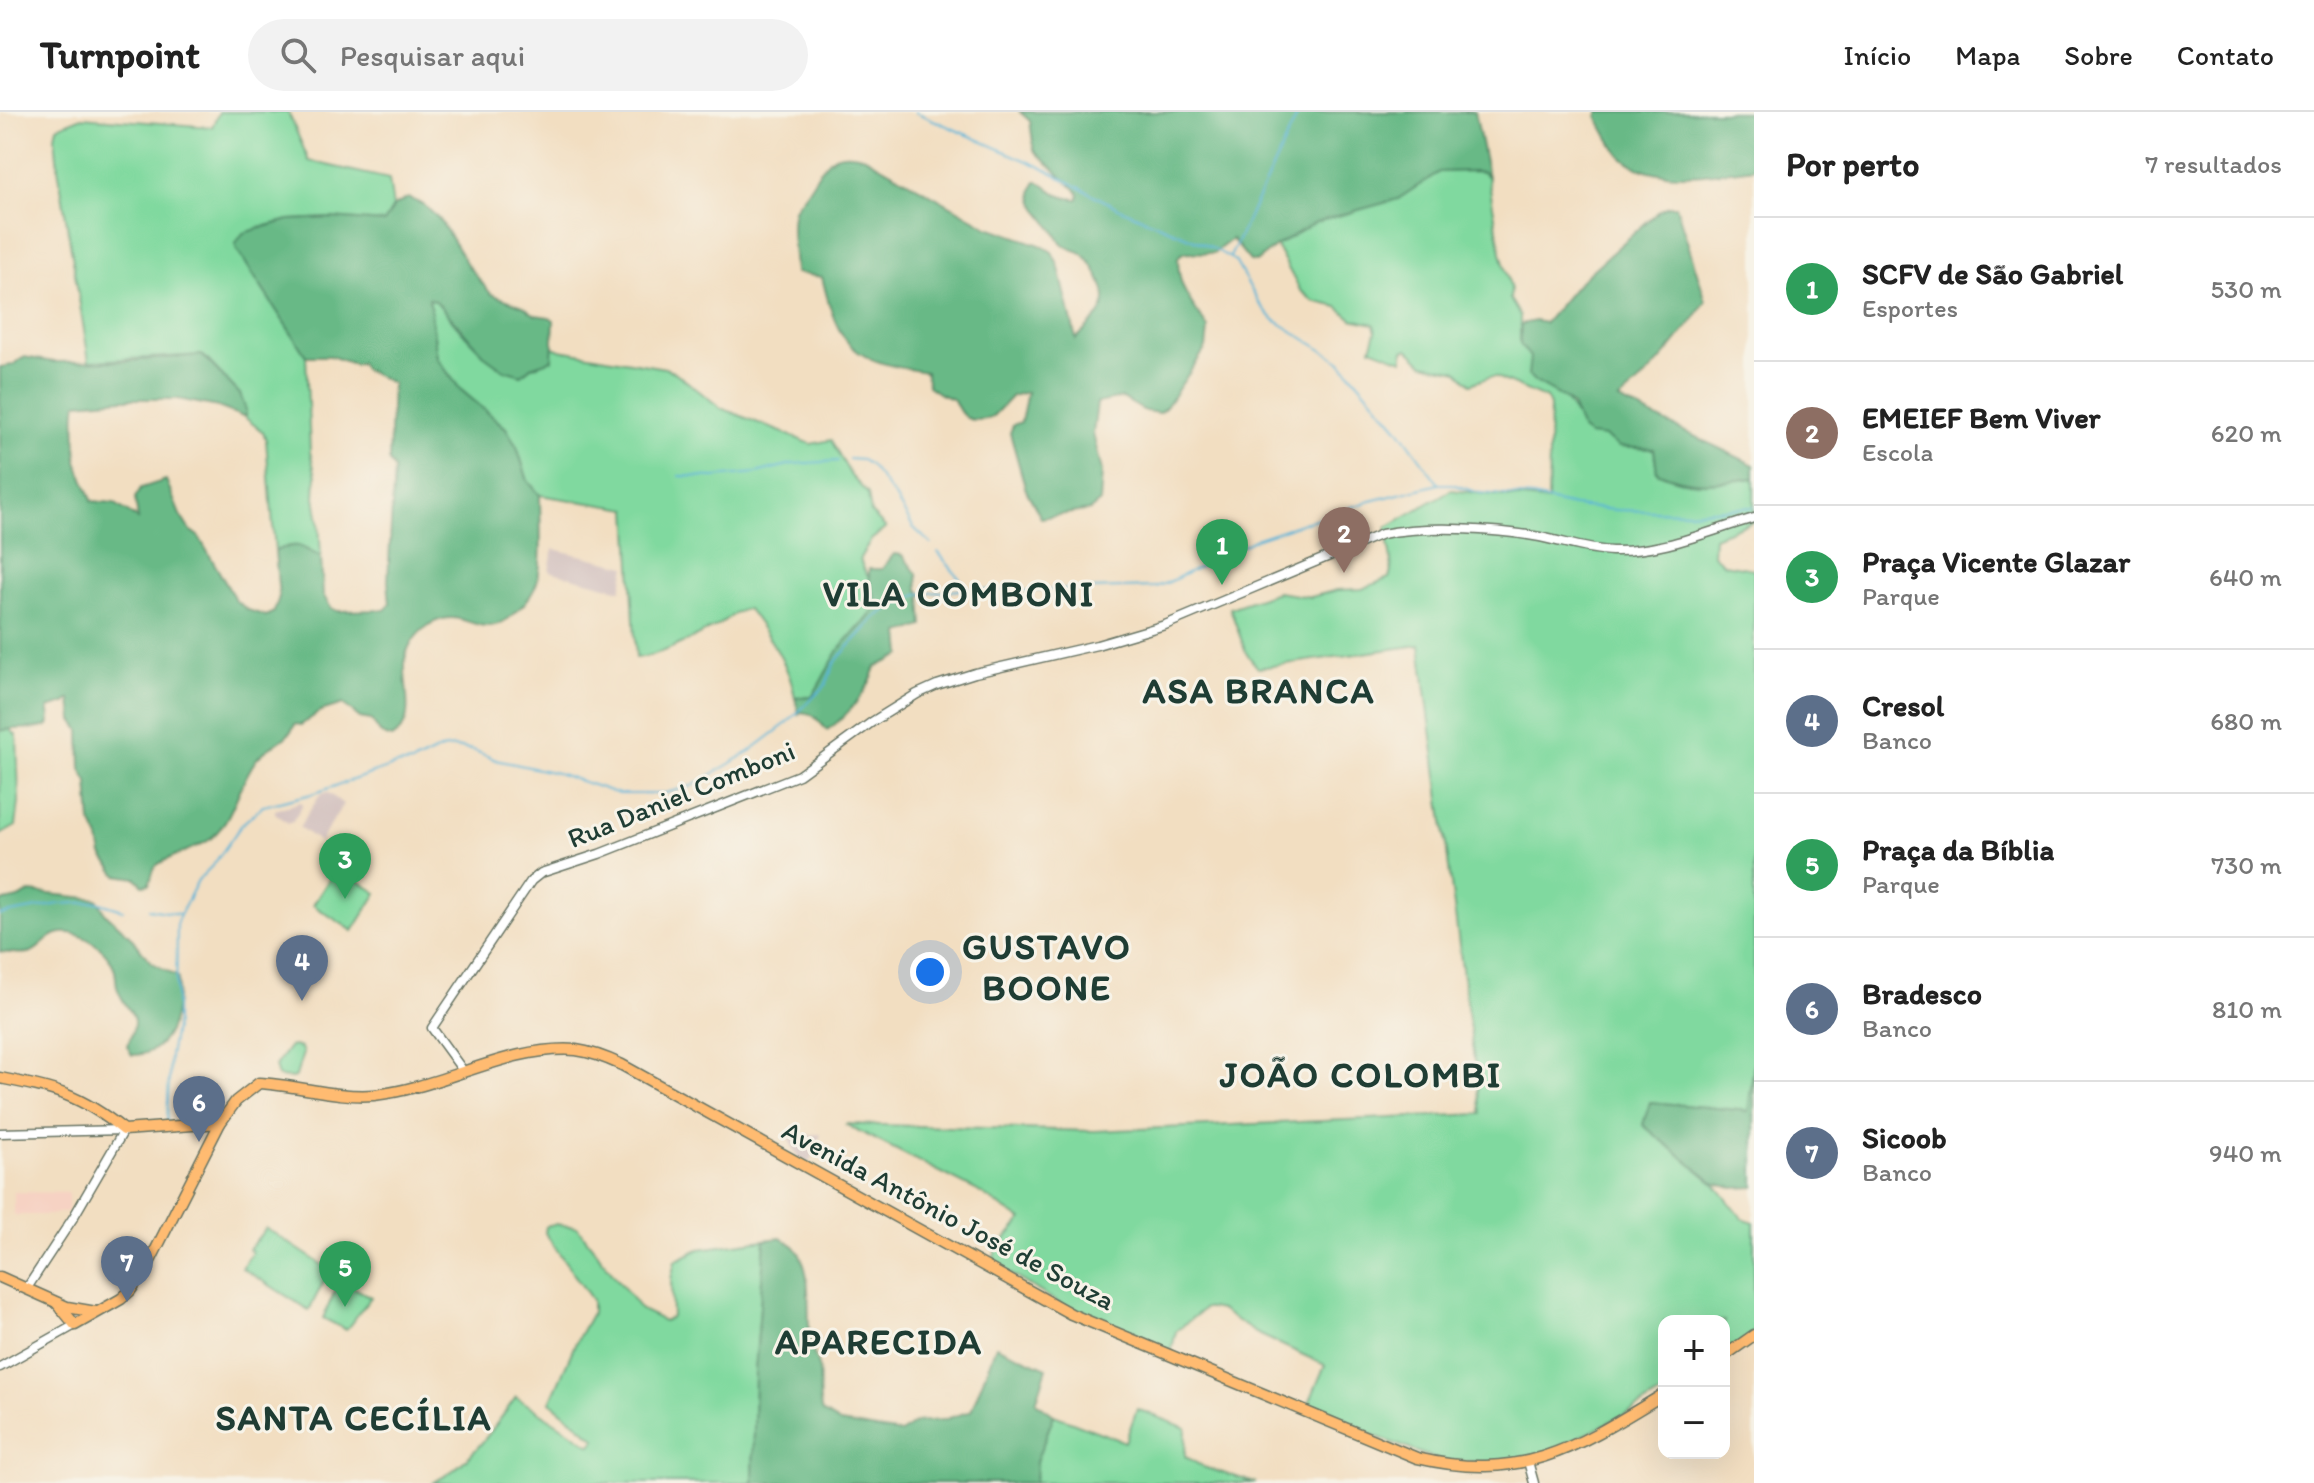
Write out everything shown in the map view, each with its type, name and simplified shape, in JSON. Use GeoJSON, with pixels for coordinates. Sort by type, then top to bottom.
{"type":"FeatureCollection","features":[{"type":"Feature","properties":{"kind":"main road","name":"Avenida Antônio José de Souza"},"geometry":{"type":"LineString","coordinates":[[220,1123],[236,1101],[259,1083],[372,1095],[432,1083],[547,1050],[575,1050],[622,1065],[755,1136],[1071,1314],[1390,1447],[1443,1465],[1484,1471],[1529,1465],[1580,1444],[1658,1398]]}},
{"type":"Feature","properties":{"kind":"main road"},"geometry":{"type":"LineString","coordinates":[[0,1078],[62,1091],[127,1130],[220,1123]]}},
{"type":"Feature","properties":{"kind":"main road"},"geometry":{"type":"LineString","coordinates":[[57,1303],[75,1325],[130,1291],[148,1265],[220,1123]]}},
{"type":"Feature","properties":{"kind":"main road"},"geometry":{"type":"LineString","coordinates":[[0,1277],[57,1303],[96,1312]]}},
{"type":"Feature","properties":{"kind":"main road"},"geometry":{"type":"LineString","coordinates":[[1730,1352],[1754,1335]]}},
{"type":"Feature","properties":{"kind":"street","name":"Rua Daniel Comboni"},"geometry":{"type":"LineString","coordinates":[[464,1072],[432,1028],[531,881],[541,873],[611,849],[799,775],[872,722],[937,685],[1165,625],[1366,540],[1404,529],[1502,532],[1581,547],[1632,551],[1671,546],[1754,518]]}},
{"type":"Feature","properties":{"kind":"street"},"geometry":{"type":"LineString","coordinates":[[0,1133],[127,1130]]}},
{"type":"Feature","properties":{"kind":"street"},"geometry":{"type":"LineString","coordinates":[[27,1288],[127,1130]]}},
{"type":"Feature","properties":{"kind":"street"},"geometry":{"type":"LineString","coordinates":[[0,1367],[75,1325]]}},
{"type":"Feature","properties":{"kind":"street"},"geometry":{"type":"LineString","coordinates":[[1529,1465],[1534,1483]]}},
{"type":"Feature","properties":{"kind":"shaded area"},"geometry":{"type":"Polygon","coordinates":[[[553,549],[626,566],[621,590],[549,571],[553,549]]]}},
{"type":"Feature","properties":{"kind":"shaded area"},"geometry":{"type":"Polygon","coordinates":[[[327,792],[343,804],[320,842],[299,827],[320,795],[327,792]]]}},
{"type":"Feature","properties":{"kind":"shaded area"},"geometry":{"type":"Polygon","coordinates":[[[303,804],[292,822],[288,823],[275,813],[275,810],[303,804]]]}},
{"type":"Feature","properties":{"kind":"shaded area"},"geometry":{"type":"Polygon","coordinates":[[[821,1134],[810,1163],[799,1159],[787,1136],[821,1134]]]}},
{"type":"Feature","properties":{"kind":"shaded area"},"geometry":{"type":"Polygon","coordinates":[[[14,1192],[68,1193],[68,1211],[50,1215],[14,1215],[14,1192]]]}},
{"type":"Feature","properties":{"kind":"green space"},"geometry":{"type":"Polygon","coordinates":[[[219,112],[288,112],[309,161],[389,179],[393,207],[384,222],[331,218],[289,220],[258,228],[236,248],[306,356],[310,452],[316,476],[321,557],[295,546],[275,551],[266,440],[263,432],[243,416],[246,416],[240,394],[206,358],[202,355],[89,361],[58,168],[57,127],[82,117],[212,127],[219,112]]]}},
{"type":"Feature","properties":{"kind":"green space"},"geometry":{"type":"Polygon","coordinates":[[[1020,112],[1475,112],[1488,177],[1483,172],[1475,171],[1439,172],[1398,199],[1316,222],[1256,262],[1250,261],[1232,239],[1214,253],[1184,252],[1178,257],[1180,279],[1208,328],[1206,348],[1159,413],[1145,411],[1122,398],[1097,403],[1093,434],[1102,471],[1100,502],[1090,510],[1041,518],[1026,490],[1010,433],[1013,425],[1021,422],[1027,392],[1012,396],[991,418],[971,420],[960,412],[954,400],[928,386],[926,372],[881,363],[865,356],[843,336],[835,321],[822,277],[795,273],[792,233],[795,207],[824,165],[844,154],[865,157],[988,227],[1052,252],[1058,264],[1076,339],[1104,306],[1103,289],[1088,259],[1061,242],[1033,200],[1033,187],[1037,181],[1066,198],[1078,199],[1079,193],[1034,150],[1030,121],[1020,112]]]}},
{"type":"Feature","properties":{"kind":"green space"},"geometry":{"type":"Polygon","coordinates":[[[1599,112],[1754,112],[1754,168],[1684,175],[1648,171],[1620,155],[1597,117],[1599,112]]]}},
{"type":"Feature","properties":{"kind":"green space"},"geometry":{"type":"Polygon","coordinates":[[[1475,171],[1483,172],[1488,177],[1511,290],[1510,299],[1520,316],[1520,344],[1530,357],[1541,384],[1564,398],[1580,421],[1619,447],[1654,449],[1657,472],[1693,482],[1754,478],[1754,521],[1714,537],[1713,555],[1724,564],[1754,569],[1754,1063],[1749,1111],[1651,1102],[1643,1125],[1714,1183],[1742,1218],[1754,1222],[1754,1336],[1730,1350],[1730,1315],[1658,1315],[1658,1396],[1525,1463],[1441,1461],[1306,1410],[1325,1365],[1256,1333],[1220,1310],[1205,1308],[1176,1331],[1171,1353],[1074,1312],[992,1263],[996,1249],[1022,1220],[976,1190],[845,1124],[1094,1131],[1481,1114],[1420,645],[1258,668],[1246,653],[1230,608],[1277,592],[1311,597],[1337,590],[1362,589],[1389,578],[1391,566],[1387,527],[1451,490],[1548,501],[1550,406],[1547,399],[1496,377],[1471,384],[1458,371],[1424,364],[1408,349],[1404,351],[1402,360],[1371,348],[1376,332],[1374,324],[1352,319],[1338,307],[1313,301],[1300,290],[1276,246],[1316,222],[1398,198],[1439,172],[1475,171]]]}},
{"type":"Feature","properties":{"kind":"green space"},"geometry":{"type":"Polygon","coordinates":[[[408,198],[424,205],[440,220],[468,266],[491,294],[523,306],[535,315],[554,320],[552,360],[531,367],[521,375],[504,370],[486,357],[436,301],[429,298],[437,358],[460,389],[506,428],[517,447],[528,481],[540,495],[540,563],[534,589],[518,610],[496,625],[477,625],[451,618],[436,621],[418,635],[409,647],[406,658],[406,721],[401,731],[391,738],[381,734],[371,720],[360,718],[343,704],[321,711],[301,725],[295,724],[287,736],[256,760],[230,812],[209,840],[158,864],[149,884],[143,885],[136,878],[117,875],[102,855],[91,822],[88,782],[81,769],[80,730],[73,720],[71,699],[48,708],[48,726],[0,731],[0,367],[13,365],[24,357],[54,362],[128,361],[202,355],[240,394],[246,416],[178,399],[77,403],[78,463],[92,501],[114,503],[138,519],[135,498],[141,488],[166,480],[180,515],[199,537],[236,601],[248,610],[266,616],[274,612],[279,597],[275,551],[295,546],[321,557],[323,595],[331,608],[337,611],[385,610],[390,604],[388,581],[394,469],[389,462],[392,383],[365,370],[360,363],[355,365],[331,356],[306,356],[236,248],[236,243],[243,233],[289,220],[331,218],[384,222],[394,206],[408,198]]]}},
{"type":"Feature","properties":{"kind":"green space"},"geometry":{"type":"Polygon","coordinates":[[[1676,206],[1706,301],[1666,354],[1619,400],[1754,465],[1754,478],[1716,483],[1693,482],[1657,472],[1654,449],[1619,447],[1605,437],[1589,435],[1582,430],[1572,405],[1528,375],[1530,357],[1520,344],[1521,324],[1535,321],[1545,323],[1580,281],[1660,210],[1676,206]]]}},
{"type":"Feature","properties":{"kind":"green space"},"geometry":{"type":"Polygon","coordinates":[[[429,297],[485,355],[521,375],[538,366],[553,347],[665,368],[721,408],[811,444],[831,440],[851,476],[868,494],[871,513],[886,528],[871,540],[860,558],[876,593],[875,610],[847,641],[812,697],[795,698],[783,662],[748,609],[676,646],[636,658],[628,509],[540,495],[528,481],[517,447],[506,428],[460,389],[437,358],[429,297]]]}},
{"type":"Feature","properties":{"kind":"green space"},"geometry":{"type":"Polygon","coordinates":[[[894,554],[902,555],[917,574],[918,589],[923,596],[923,626],[900,633],[902,655],[876,667],[856,702],[827,730],[813,715],[799,714],[795,698],[812,697],[841,647],[870,615],[877,603],[869,569],[882,569],[894,554]]]}},
{"type":"Feature","properties":{"kind":"green space"},"geometry":{"type":"Polygon","coordinates":[[[8,728],[17,736],[19,802],[16,826],[0,835],[0,731],[8,728]]]}},
{"type":"Feature","properties":{"kind":"green space"},"geometry":{"type":"Polygon","coordinates":[[[337,867],[377,893],[353,931],[313,905],[337,867]]]}},
{"type":"Feature","properties":{"kind":"green space"},"geometry":{"type":"Polygon","coordinates":[[[30,892],[97,899],[106,914],[129,935],[151,962],[178,977],[174,1016],[165,1039],[156,1047],[146,1053],[132,1055],[127,1046],[134,1020],[118,990],[109,958],[90,940],[73,934],[57,934],[31,952],[0,952],[0,902],[30,892]]]}},
{"type":"Feature","properties":{"kind":"green space"},"geometry":{"type":"Polygon","coordinates":[[[289,1047],[301,1048],[303,1053],[296,1076],[278,1077],[275,1066],[289,1047]]]}},
{"type":"Feature","properties":{"kind":"green space"},"geometry":{"type":"Polygon","coordinates":[[[1754,1063],[1754,1187],[1733,1188],[1714,1183],[1643,1125],[1650,1102],[1748,1111],[1754,1063]]]}},
{"type":"Feature","properties":{"kind":"green space"},"geometry":{"type":"Polygon","coordinates":[[[546,1226],[577,1227],[641,1310],[664,1321],[672,1317],[671,1279],[675,1261],[699,1249],[765,1240],[755,1372],[753,1483],[432,1483],[469,1457],[516,1397],[591,1445],[596,1439],[550,1402],[592,1313],[592,1300],[545,1233],[546,1226]]]}},
{"type":"Feature","properties":{"kind":"green space"},"geometry":{"type":"Polygon","coordinates":[[[266,1228],[330,1270],[309,1310],[242,1268],[252,1252],[249,1249],[266,1228]]]}},
{"type":"Feature","properties":{"kind":"green space"},"geometry":{"type":"Polygon","coordinates":[[[781,1238],[796,1248],[805,1269],[810,1340],[819,1370],[822,1412],[840,1423],[901,1433],[916,1422],[943,1420],[971,1411],[996,1346],[1047,1368],[1036,1402],[1054,1415],[1036,1462],[1035,1483],[753,1483],[755,1372],[765,1240],[781,1238]]]}},
{"type":"Feature","properties":{"kind":"green space"},"geometry":{"type":"Polygon","coordinates":[[[340,1280],[371,1297],[346,1330],[323,1318],[340,1280]]]}},
{"type":"Feature","properties":{"kind":"green space"},"geometry":{"type":"Polygon","coordinates":[[[1137,1409],[1186,1428],[1185,1456],[1203,1467],[1256,1483],[1035,1483],[1036,1462],[1054,1415],[1125,1442],[1137,1409]]]}},
{"type":"Feature","properties":{"kind":"waterway"},"geometry":{"type":"LineString","coordinates":[[915,112],[1041,167],[1118,208],[1211,247],[1235,261],[1259,303],[1273,319],[1340,361],[1398,428],[1438,483]]}},
{"type":"Feature","properties":{"kind":"waterway"},"geometry":{"type":"LineString","coordinates":[[1230,257],[1299,112]]}},
{"type":"Feature","properties":{"kind":"waterway"},"geometry":{"type":"LineString","coordinates":[[849,459],[862,460],[870,465],[913,527],[931,544]]}},
{"type":"Feature","properties":{"kind":"waterway"},"geometry":{"type":"LineString","coordinates":[[679,476],[715,477],[756,473],[792,464],[838,461]]}},
{"type":"Feature","properties":{"kind":"waterway"},"geometry":{"type":"LineString","coordinates":[[167,1122],[170,1056],[176,1022],[177,921],[198,880],[214,864],[242,824],[263,806],[312,794],[454,747],[557,773],[619,794],[662,794],[692,786],[746,754],[787,723],[825,686],[834,664],[876,617],[920,594],[968,589],[1022,591],[1155,587],[1258,538],[1367,502],[1439,484],[1452,484],[1480,493],[1533,497],[1574,506],[1616,510],[1688,512],[1754,507]]}},
{"type":"Feature","properties":{"kind":"waterway"},"geometry":{"type":"LineString","coordinates":[[938,552],[967,588]]}},
{"type":"Feature","properties":{"kind":"waterway"},"geometry":{"type":"LineString","coordinates":[[0,915],[59,904],[97,902],[123,910]]}},
{"type":"Feature","properties":{"kind":"waterway"},"geometry":{"type":"LineString","coordinates":[[149,909],[179,914]]}},
{"type":"Feature","properties":{"kind":"place","name":"EMEIEF Bem Viver"},"geometry":{"type":"Point","coordinates":[1344,573]}},
{"type":"Feature","properties":{"kind":"place","name":"SCFV de São Gabriel"},"geometry":{"type":"Point","coordinates":[1222,585]}},
{"type":"Feature","properties":{"kind":"place","name":"Praça Vicente Glazar"},"geometry":{"type":"Point","coordinates":[345,899]}},
{"type":"Feature","properties":{"kind":"place","name":"Cresol"},"geometry":{"type":"Point","coordinates":[302,1001]}},
{"type":"Feature","properties":{"kind":"place","name":"Bradesco"},"geometry":{"type":"Point","coordinates":[199,1142]}},
{"type":"Feature","properties":{"kind":"place","name":"Sicoob"},"geometry":{"type":"Point","coordinates":[127,1302]}},
{"type":"Feature","properties":{"kind":"place","name":"Praça da Bíblia"},"geometry":{"type":"Point","coordinates":[345,1307]}},
{"type":"Feature","properties":{"kind":"district","name":"VILA COMBONI"},"geometry":{"type":"Point","coordinates":[959,593]}},
{"type":"Feature","properties":{"kind":"district","name":"ASA BRANCA"},"geometry":{"type":"Point","coordinates":[1259,690]}},
{"type":"Feature","properties":{"kind":"district","name":"GUSTAVO BOONE"},"geometry":{"type":"Point","coordinates":[1047,966]}},
{"type":"Feature","properties":{"kind":"district","name":"JOÃO COLOMBI"},"geometry":{"type":"Point","coordinates":[1361,1074]}},
{"type":"Feature","properties":{"kind":"district","name":"APARECIDA"},"geometry":{"type":"Point","coordinates":[879,1341]}},
{"type":"Feature","properties":{"kind":"district","name":"SANTA CECÍLIA"},"geometry":{"type":"Point","coordinates":[354,1417]}}]}
